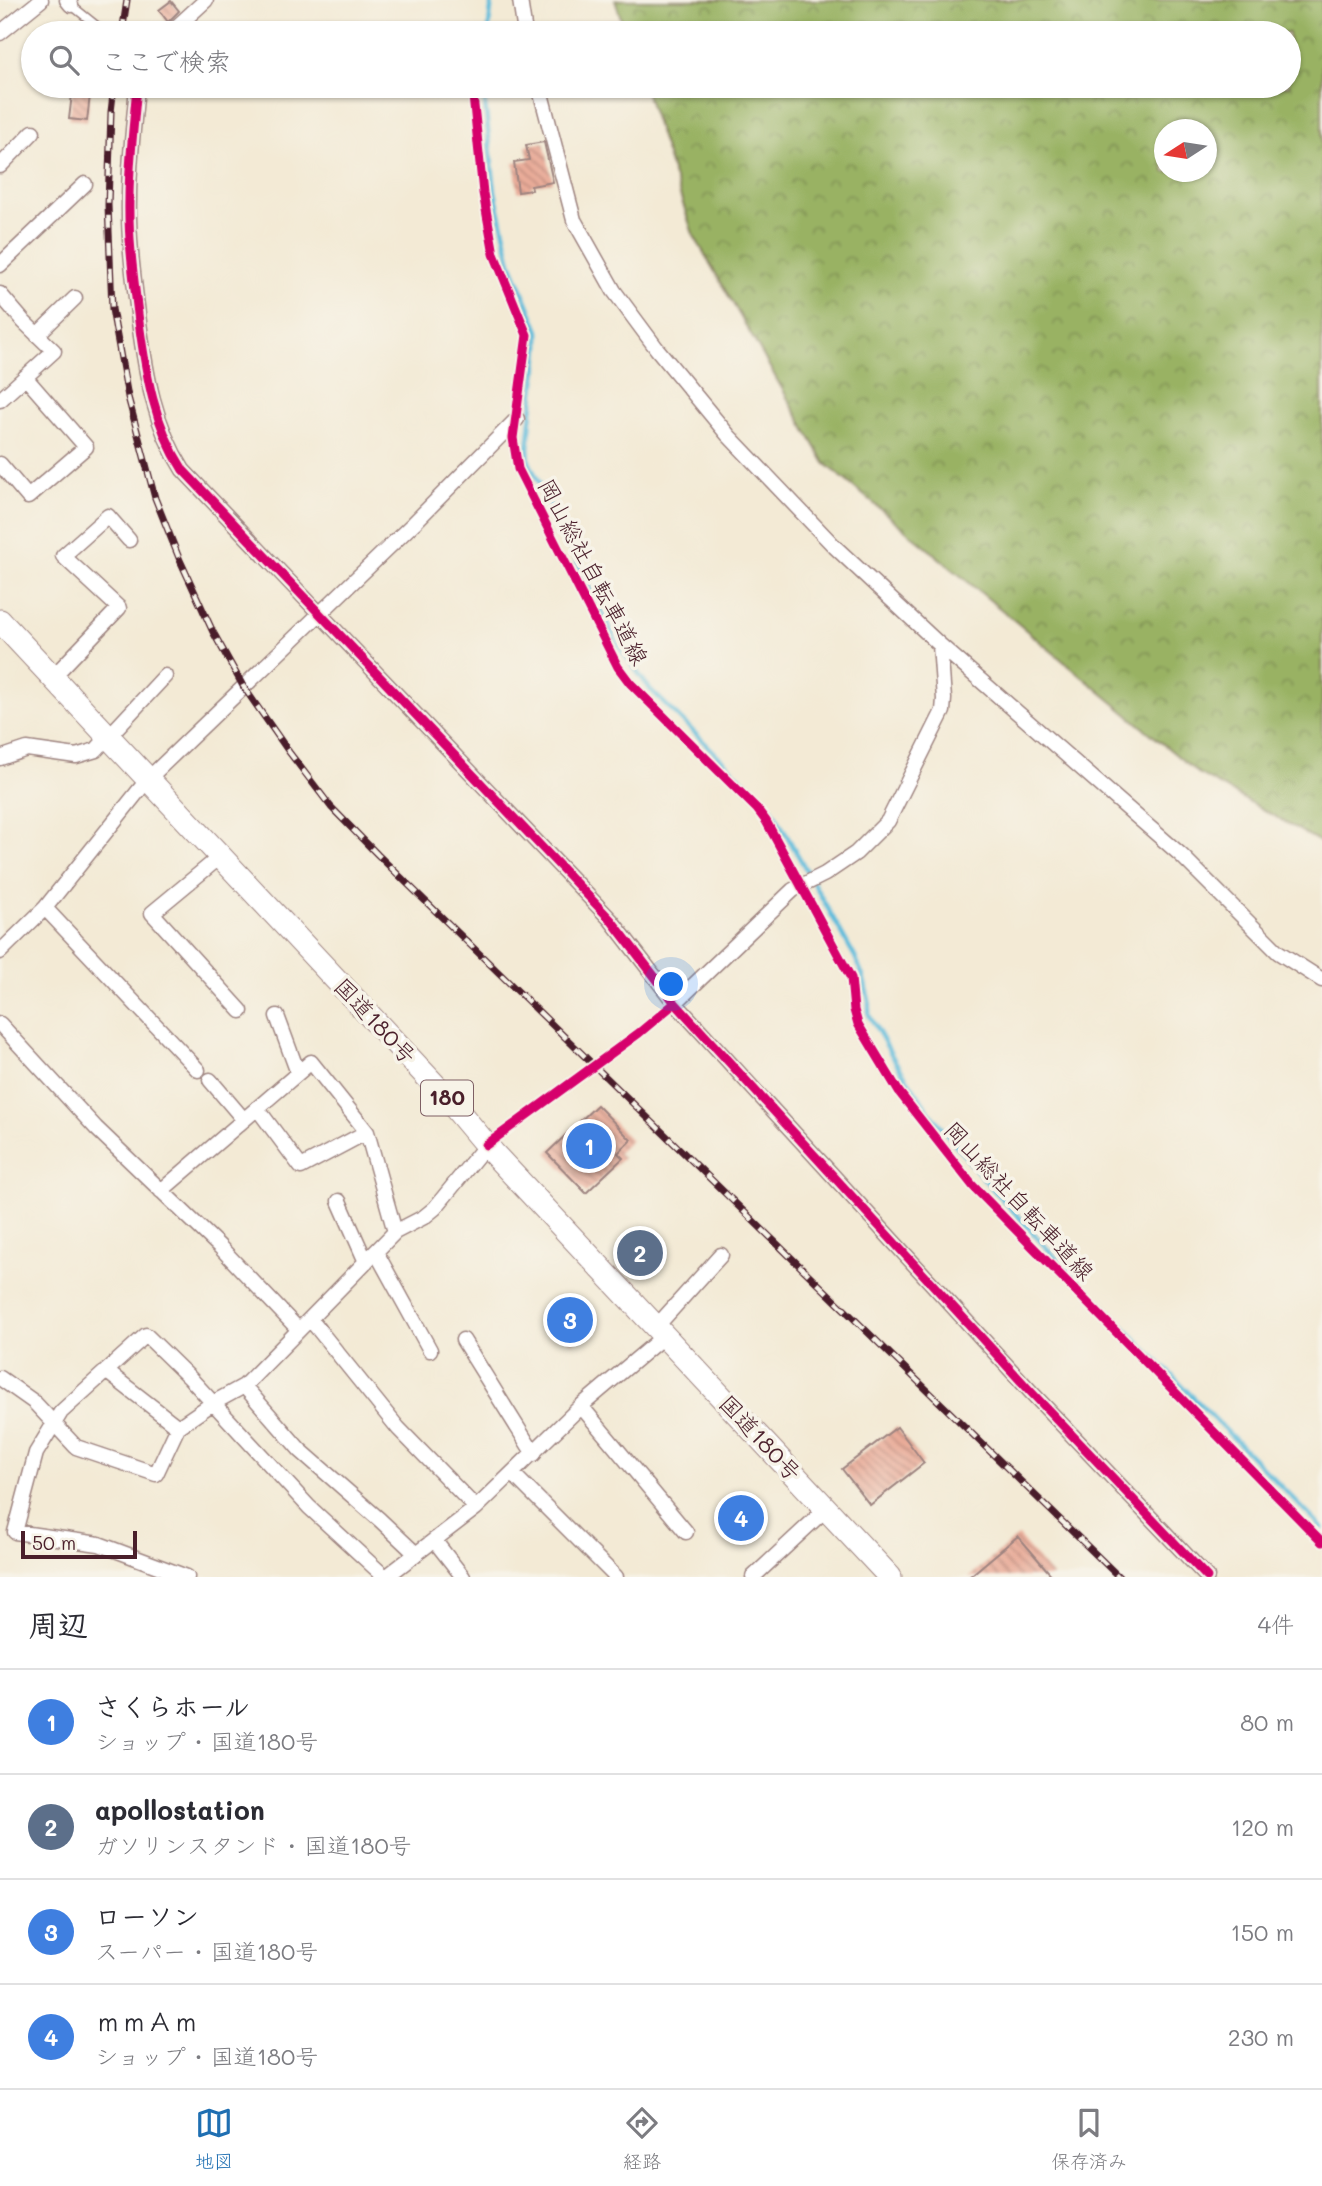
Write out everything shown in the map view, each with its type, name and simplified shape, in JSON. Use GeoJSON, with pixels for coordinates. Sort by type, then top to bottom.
{"type":"FeatureCollection","features":[{"type":"Feature","properties":{"kind":"highway","name":"国道180号"},"geometry":{"type":"LineString","coordinates":[[0,621],[891,1577]]}},
{"type":"Feature","properties":{"kind":"street"},"geometry":{"type":"LineString","coordinates":[[0,33],[41,0]]}},
{"type":"Feature","properties":{"kind":"street"},"geometry":{"type":"LineString","coordinates":[[183,21],[206,0]]}},
{"type":"Feature","properties":{"kind":"street"},"geometry":{"type":"LineString","coordinates":[[520,0],[523,21]]}},
{"type":"Feature","properties":{"kind":"street"},"geometry":{"type":"LineString","coordinates":[[136,98],[129,199],[133,269],[147,370],[160,426],[183,470],[611,920],[675,1003],[1031,1392],[1207,1577]]}},
{"type":"Feature","properties":{"kind":"street"},"geometry":{"type":"LineString","coordinates":[[542,98],[574,220],[614,291],[665,360],[728,435],[835,547],[940,645],[1181,855],[1278,952],[1322,980]]}},
{"type":"Feature","properties":{"kind":"street"},"geometry":{"type":"LineString","coordinates":[[0,166],[33,132]]}},
{"type":"Feature","properties":{"kind":"street"},"geometry":{"type":"LineString","coordinates":[[0,265],[85,184]]}},
{"type":"Feature","properties":{"kind":"street"},"geometry":{"type":"LineString","coordinates":[[0,294],[54,351],[0,400]]}},
{"type":"Feature","properties":{"kind":"street"},"geometry":{"type":"LineString","coordinates":[[37,335],[75,298]]}},
{"type":"Feature","properties":{"kind":"street"},"geometry":{"type":"LineString","coordinates":[[0,464],[28,497],[86,447],[25,377]]}},
{"type":"Feature","properties":{"kind":"street"},"geometry":{"type":"LineString","coordinates":[[0,952],[45,908],[148,779],[414,523],[517,419]]}},
{"type":"Feature","properties":{"kind":"street"},"geometry":{"type":"LineString","coordinates":[[52,677],[119,608],[63,555],[108,516],[129,540]]}},
{"type":"Feature","properties":{"kind":"street"},"geometry":{"type":"LineString","coordinates":[[675,1003],[793,890],[825,874],[856,853],[888,821],[943,711],[940,645]]}},
{"type":"Feature","properties":{"kind":"street"},"geometry":{"type":"LineString","coordinates":[[0,758],[26,749],[76,756],[96,750],[165,676]]}},
{"type":"Feature","properties":{"kind":"street"},"geometry":{"type":"LineString","coordinates":[[221,856],[152,913],[241,1011]]}},
{"type":"Feature","properties":{"kind":"street"},"geometry":{"type":"LineString","coordinates":[[45,908],[244,1119]]}},
{"type":"Feature","properties":{"kind":"street"},"geometry":{"type":"LineString","coordinates":[[277,1016],[298,1073]]}},
{"type":"Feature","properties":{"kind":"street"},"geometry":{"type":"LineString","coordinates":[[0,1024],[96,1128],[220,1247],[299,1330]]}},
{"type":"Feature","properties":{"kind":"street"},"geometry":{"type":"LineString","coordinates":[[161,1191],[311,1062],[367,1132],[395,1232]]}},
{"type":"Feature","properties":{"kind":"street"},"geometry":{"type":"LineString","coordinates":[[257,1108],[301,1167],[367,1132]]}},
{"type":"Feature","properties":{"kind":"street"},"geometry":{"type":"LineString","coordinates":[[0,1378],[34,1402],[76,1447],[156,1474],[178,1427],[213,1403],[244,1387],[395,1232],[435,1208],[486,1145]]}},
{"type":"Feature","properties":{"kind":"street"},"geometry":{"type":"LineString","coordinates":[[339,1201],[430,1350]]}},
{"type":"Feature","properties":{"kind":"street"},"geometry":{"type":"LineString","coordinates":[[187,1577],[99,1544],[15,1532],[33,1460],[41,1442],[61,1412],[146,1335],[309,1507],[386,1577],[476,1508],[534,1454],[660,1331],[721,1255]]}},
{"type":"Feature","properties":{"kind":"street"},"geometry":{"type":"LineString","coordinates":[[310,1319],[398,1428],[476,1508]]}},
{"type":"Feature","properties":{"kind":"street"},"geometry":{"type":"LineString","coordinates":[[463,1340],[534,1454]]}},
{"type":"Feature","properties":{"kind":"street"},"geometry":{"type":"LineString","coordinates":[[106,1371],[178,1427]]}},
{"type":"Feature","properties":{"kind":"street"},"geometry":{"type":"LineString","coordinates":[[244,1387],[300,1450],[416,1554]]}},
{"type":"Feature","properties":{"kind":"street"},"geometry":{"type":"LineString","coordinates":[[581,1406],[686,1532]]}},
{"type":"Feature","properties":{"kind":"street"},"geometry":{"type":"LineString","coordinates":[[513,1474],[616,1577]]}},
{"type":"Feature","properties":{"kind":"street"},"geometry":{"type":"LineString","coordinates":[[753,1577],[826,1508]]}},
{"type":"Feature","properties":{"kind":"street"},"geometry":{"type":"LineString","coordinates":[[434,1540],[463,1577]]}},
{"type":"Feature","properties":{"kind":"lane"},"geometry":{"type":"LineString","coordinates":[[69,3],[91,21]]}},
{"type":"Feature","properties":{"kind":"green space"},"geometry":{"type":"Polygon","coordinates":[[[615,0],[1322,0],[1322,843],[1198,773],[825,463],[693,234],[648,98],[1301,98],[1301,21],[622,21],[615,0]]]}},
{"type":"Feature","properties":{"kind":"building"},"geometry":{"type":"Polygon","coordinates":[[[171,1],[179,11],[167,21],[159,10],[171,1]]]}},
{"type":"Feature","properties":{"kind":"building"},"geometry":{"type":"Polygon","coordinates":[[[72,98],[90,98],[87,121],[69,119],[72,98]]]}},
{"type":"Feature","properties":{"kind":"building"},"geometry":{"type":"Polygon","coordinates":[[[544,142],[553,182],[531,186],[532,190],[518,192],[514,162],[529,160],[526,145],[544,142]]]}},
{"type":"Feature","properties":{"kind":"building"},"geometry":{"type":"Polygon","coordinates":[[[597,1105],[631,1140],[618,1153],[623,1158],[586,1193],[547,1153],[597,1105]]]}},
{"type":"Feature","properties":{"kind":"building"},"geometry":{"type":"Polygon","coordinates":[[[568,1297],[592,1324],[572,1343],[547,1316],[568,1297]]]}},
{"type":"Feature","properties":{"kind":"building"},"geometry":{"type":"Polygon","coordinates":[[[897,1427],[924,1463],[870,1505],[842,1469],[897,1427]]]}},
{"type":"Feature","properties":{"kind":"building"},"geometry":{"type":"Polygon","coordinates":[[[1018,1536],[1053,1577],[969,1577],[1018,1536]]]}},
{"type":"Feature","properties":{"kind":"waterway"},"geometry":{"type":"LineString","coordinates":[[489,21],[492,0]]}},
{"type":"Feature","properties":{"kind":"waterway"},"geometry":{"type":"LineString","coordinates":[[484,98],[495,192],[511,263],[539,331],[528,447],[529,462],[620,649],[650,689],[772,809],[855,957],[869,1000],[869,1015],[895,1061],[930,1113],[984,1179],[1052,1254],[1322,1528]]}},
{"type":"Feature","properties":{"kind":"railway"},"geometry":{"type":"LineString","coordinates":[[124,21],[127,0]]}},
{"type":"Feature","properties":{"kind":"railway"},"geometry":{"type":"LineString","coordinates":[[113,98],[108,205],[112,309],[128,397],[155,498],[213,632],[243,686],[331,807],[378,855],[1119,1577]]}},
{"type":"Feature","properties":{"kind":"cycle path"},"geometry":{"type":"LineString","coordinates":[[136,98],[129,199],[135,291],[153,399],[165,435],[183,470],[611,920],[675,1003],[1031,1392],[1207,1577]]}},
{"type":"Feature","properties":{"kind":"cycle path","name":"岡山総社自転車道線"},"geometry":{"type":"LineString","coordinates":[[473,98],[483,193],[494,254],[527,335],[513,438],[518,469],[618,667],[630,683],[766,821],[851,978],[858,1024],[899,1092],[973,1186],[1322,1542]]}},
{"type":"Feature","properties":{"kind":"cycle path"},"geometry":{"type":"LineString","coordinates":[[486,1145],[639,1033],[675,1003]]}},
{"type":"Feature","properties":{"kind":"place","name":"さくらホール"},"geometry":{"type":"Point","coordinates":[589,1146]}},
{"type":"Feature","properties":{"kind":"place","name":"apollostation"},"geometry":{"type":"Point","coordinates":[640,1253]}},
{"type":"Feature","properties":{"kind":"place","name":"ローソン"},"geometry":{"type":"Point","coordinates":[570,1320]}},
{"type":"Feature","properties":{"kind":"place","name":"ｍｍＡｍ"},"geometry":{"type":"Point","coordinates":[741,1518]}}]}
